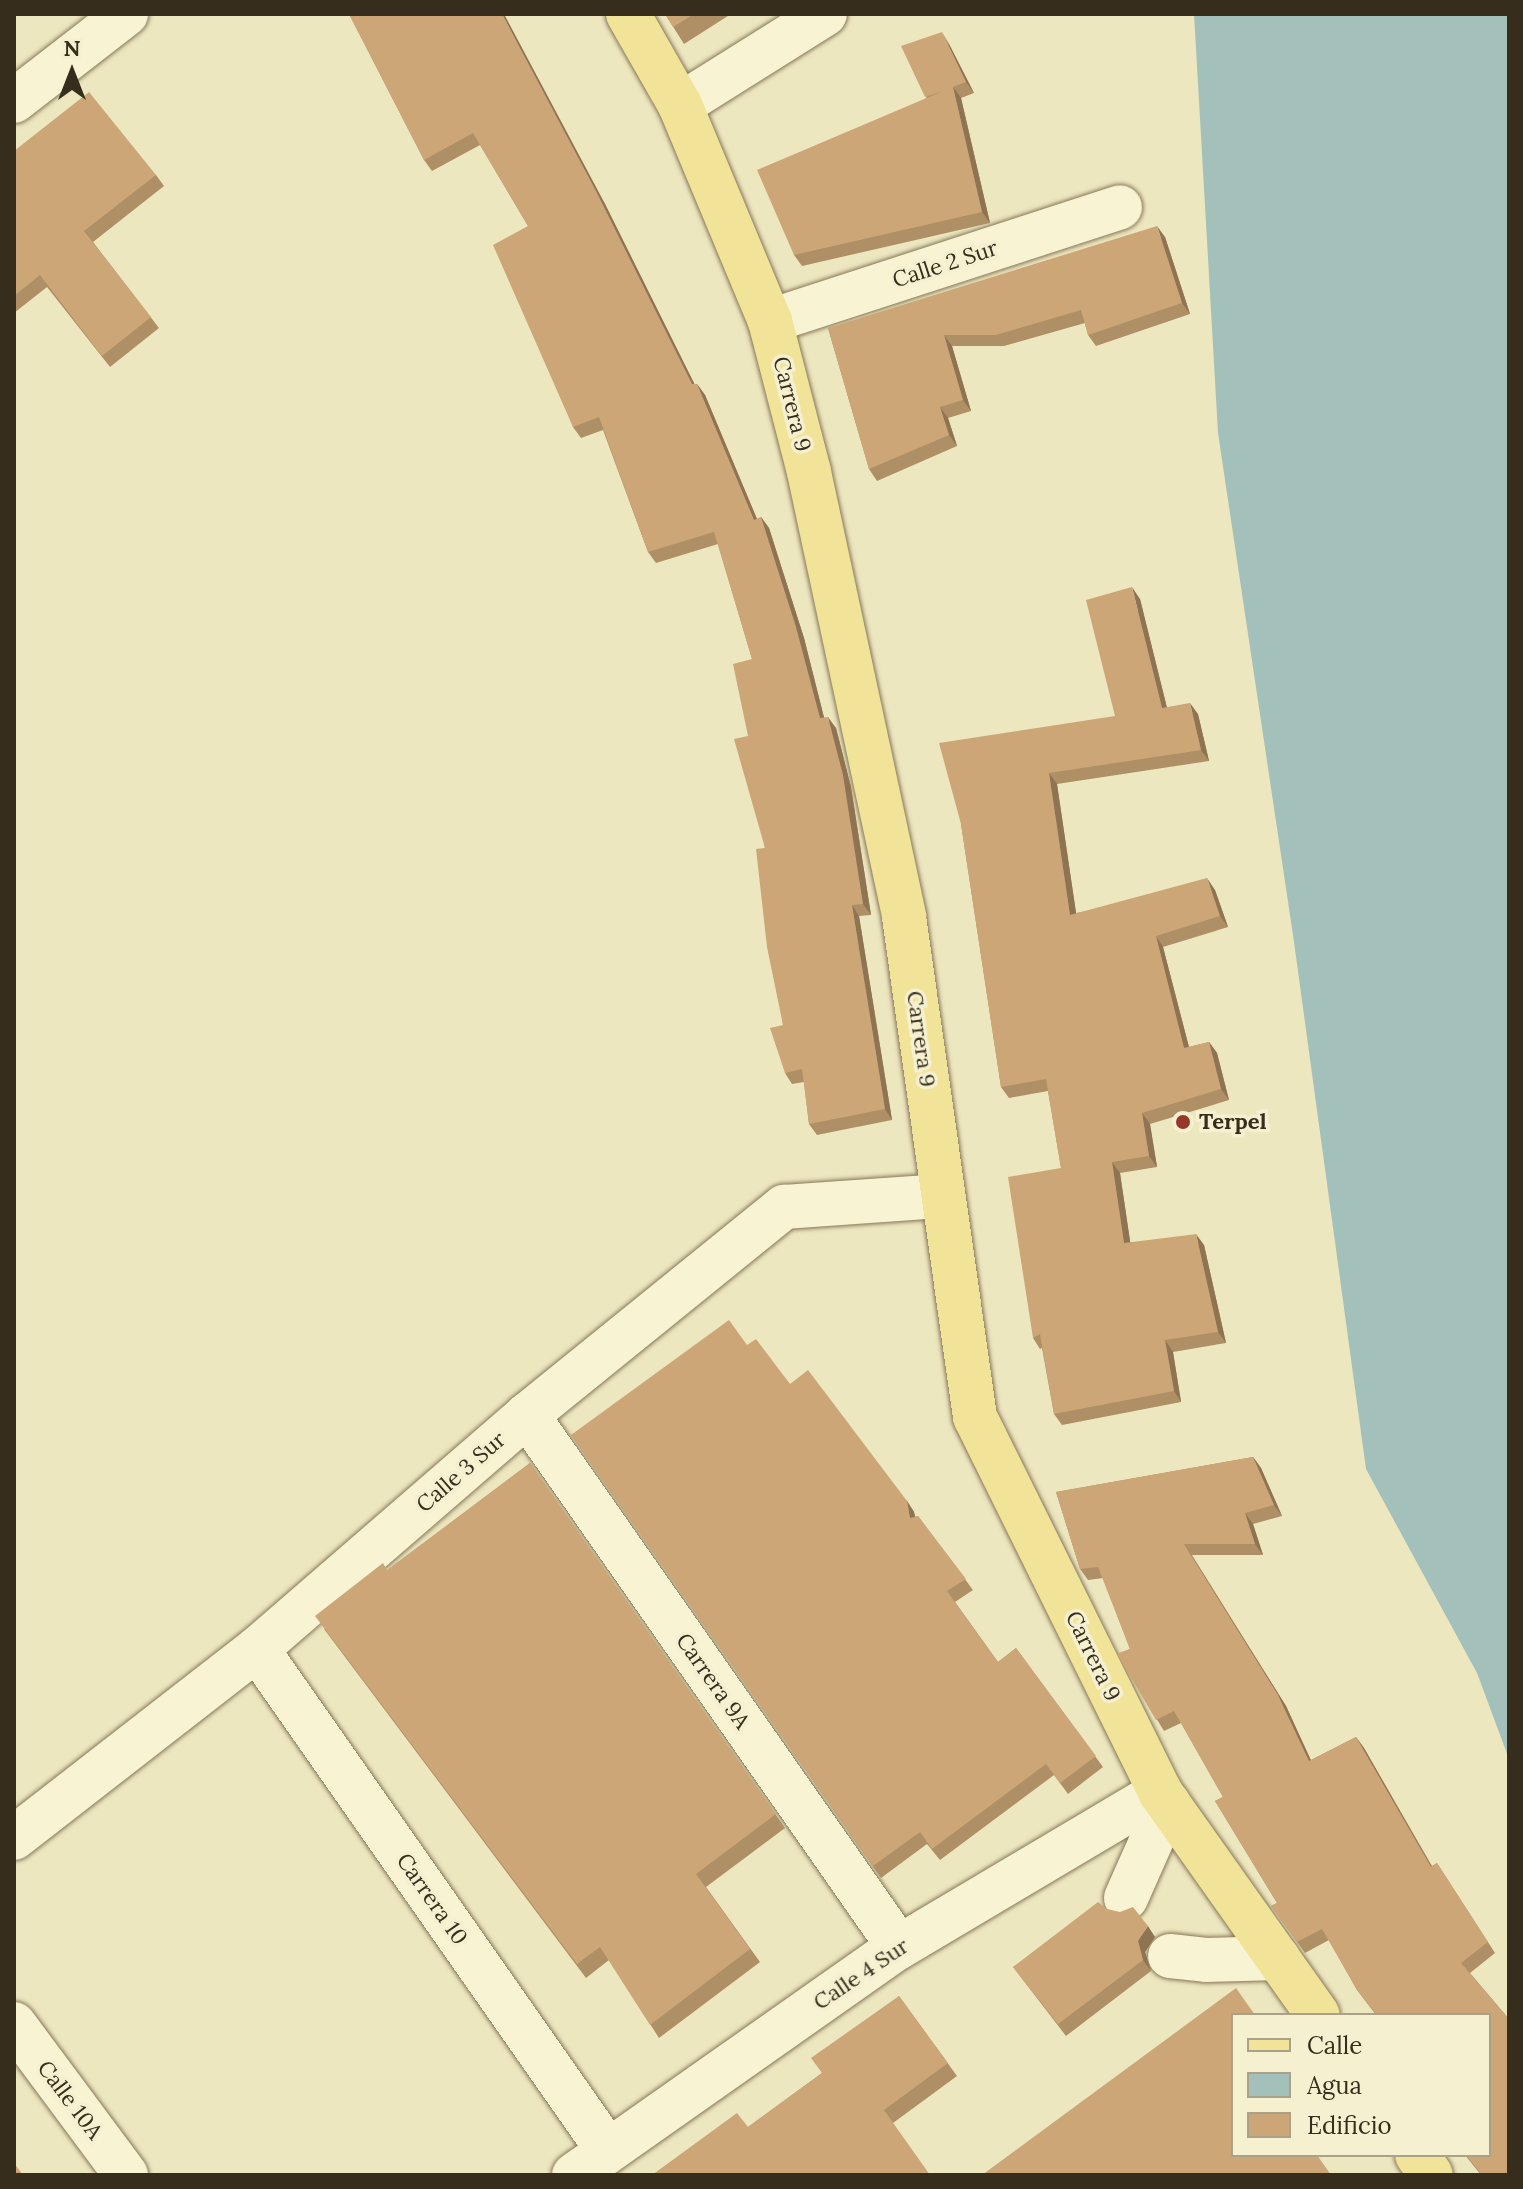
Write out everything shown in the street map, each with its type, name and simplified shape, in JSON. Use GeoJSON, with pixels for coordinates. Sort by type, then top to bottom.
{"type":"FeatureCollection","features":[{"type":"Feature","properties":{"kind":"main road","name":"Carrera 9"},"geometry":{"type":"LineString","coordinates":[[628,14],[680,105],[770,321],[809,472],[904,917],[975,1417],[1164,1798],[1317,2013]]}},
{"type":"Feature","properties":{"kind":"main road"},"geometry":{"type":"LineString","coordinates":[[1418,2157],[1431,2175]]}},
{"type":"Feature","properties":{"kind":"street"},"geometry":{"type":"LineString","coordinates":[[14,101],[126,14]]}},
{"type":"Feature","properties":{"kind":"street"},"geometry":{"type":"LineString","coordinates":[[680,105],[825,14]]}},
{"type":"Feature","properties":{"kind":"street","name":"Calle 2 Sur"},"geometry":{"type":"LineString","coordinates":[[770,321],[1120,207]]}},
{"type":"Feature","properties":{"kind":"street","name":"Calle 3 Sur"},"geometry":{"type":"LineString","coordinates":[[14,1838],[257,1649],[527,1415],[784,1207],[943,1196]]}},
{"type":"Feature","properties":{"kind":"street","name":"Carrera 9A"},"geometry":{"type":"LineString","coordinates":[[527,1415],[899,1947]]}},
{"type":"Feature","properties":{"kind":"street","name":"Carrera 10"},"geometry":{"type":"LineString","coordinates":[[257,1649],[591,2162]]}},
{"type":"Feature","properties":{"kind":"street"},"geometry":{"type":"LineString","coordinates":[[1126,1898],[1164,1798]]}},
{"type":"Feature","properties":{"kind":"street","name":"Calle 4 Sur"},"geometry":{"type":"LineString","coordinates":[[591,2162],[899,1947],[1164,1798]]}},
{"type":"Feature","properties":{"kind":"street"},"geometry":{"type":"LineString","coordinates":[[1170,1956],[1206,1960],[1278,1958]]}},
{"type":"Feature","properties":{"kind":"street","name":"Calle 10A"},"geometry":{"type":"LineString","coordinates":[[14,2024],[126,2175]]}},
{"type":"Feature","properties":{"kind":"water"},"geometry":{"type":"Polygon","coordinates":[[[1194,14],[1509,14],[1509,1759],[1477,1673],[1366,1469],[1294,942],[1218,433],[1194,14]]]}},
{"type":"Feature","properties":{"kind":"building"},"geometry":{"type":"Polygon","coordinates":[[[349,14],[502,14],[596,191],[692,384],[697,384],[754,520],[761,517],[796,627],[820,718],[828,717],[843,775],[863,904],[852,905],[885,1109],[809,1124],[802,1069],[785,1073],[770,1028],[783,1025],[767,947],[756,849],[765,848],[734,739],[748,736],[733,664],[752,659],[714,532],[648,552],[599,417],[573,427],[493,245],[528,226],[473,133],[424,160],[349,14]]]}},
{"type":"Feature","properties":{"kind":"building"},"geometry":{"type":"Polygon","coordinates":[[[665,14],[694,14],[673,27],[665,14]]]}},
{"type":"Feature","properties":{"kind":"building"},"geometry":{"type":"Polygon","coordinates":[[[942,32],[966,82],[953,87],[982,212],[794,255],[757,170],[943,91],[925,97],[901,46],[942,32]]]}},
{"type":"Feature","properties":{"kind":"building"},"geometry":{"type":"Polygon","coordinates":[[[89,92],[156,175],[84,231],[151,317],[102,356],[40,275],[14,296],[14,151],[89,92]]]}},
{"type":"Feature","properties":{"kind":"building"},"geometry":{"type":"Polygon","coordinates":[[[1157,226],[1182,303],[1088,335],[1081,310],[996,335],[944,335],[963,400],[940,407],[949,435],[869,469],[828,328],[1157,226]]]}},
{"type":"Feature","properties":{"kind":"building"},"geometry":{"type":"Polygon","coordinates":[[[1132,587],[1162,708],[1190,703],[1201,750],[1049,773],[1070,915],[1207,878],[1220,916],[1156,936],[1184,1048],[1209,1042],[1221,1089],[1142,1113],[1149,1156],[1112,1162],[1124,1243],[1196,1234],[1218,1332],[1165,1340],[1174,1391],[1054,1414],[1040,1334],[1033,1338],[1008,1177],[1061,1168],[1046,1079],[1001,1087],[961,824],[939,743],[1115,716],[1086,600],[1132,587]]]}},
{"type":"Feature","properties":{"kind":"building"},"geometry":{"type":"Polygon","coordinates":[[[729,1320],[747,1345],[756,1339],[790,1384],[808,1370],[907,1501],[910,1518],[918,1516],[966,1579],[947,1591],[998,1662],[1016,1648],[1096,1756],[1060,1783],[1046,1764],[932,1849],[920,1832],[873,1866],[571,1435],[729,1320]]]}},
{"type":"Feature","properties":{"kind":"building"},"geometry":{"type":"Polygon","coordinates":[[[1253,1457],[1274,1505],[1245,1513],[1255,1544],[1184,1544],[1278,1695],[1309,1761],[1356,1737],[1431,1867],[1437,1863],[1488,1942],[1461,1963],[1509,2019],[1509,2175],[1482,2175],[1468,2157],[1491,2157],[1491,2013],[1375,2013],[1357,1990],[1322,1929],[1297,1942],[1271,1906],[1277,1903],[1215,1801],[1223,1797],[1174,1711],[1156,1720],[1117,1654],[1130,1649],[1098,1567],[1080,1569],[1056,1492],[1253,1457]]]}},
{"type":"Feature","properties":{"kind":"building"},"geometry":{"type":"Polygon","coordinates":[[[530,1463],[776,1814],[696,1874],[750,1949],[650,2025],[600,1947],[577,1964],[315,1616],[383,1563],[387,1570],[530,1463]]]}},
{"type":"Feature","properties":{"kind":"building"},"geometry":{"type":"Polygon","coordinates":[[[1098,1902],[1107,1909],[1120,1912],[1133,1907],[1148,1926],[1138,1941],[1143,1960],[1058,2024],[1013,1967],[1098,1902]]]}},
{"type":"Feature","properties":{"kind":"building"},"geometry":{"type":"Polygon","coordinates":[[[1236,1988],[1254,2013],[1231,2013],[1231,2157],[1318,2157],[1331,2175],[982,2175],[1236,1988]]]}},
{"type":"Feature","properties":{"kind":"building"},"geometry":{"type":"Polygon","coordinates":[[[899,1996],[948,2063],[884,2110],[930,2175],[652,2175],[737,2113],[748,2127],[822,2073],[811,2058],[899,1996]]]}},
{"type":"Feature","properties":{"kind":"building"},"geometry":{"type":"Polygon","coordinates":[[[14,2163],[23,2175],[14,2175],[14,2163]]]}},
{"type":"Feature","properties":{"kind":"place","name":"Terpel"},"geometry":{"type":"Point","coordinates":[1183,1122]}}]}
